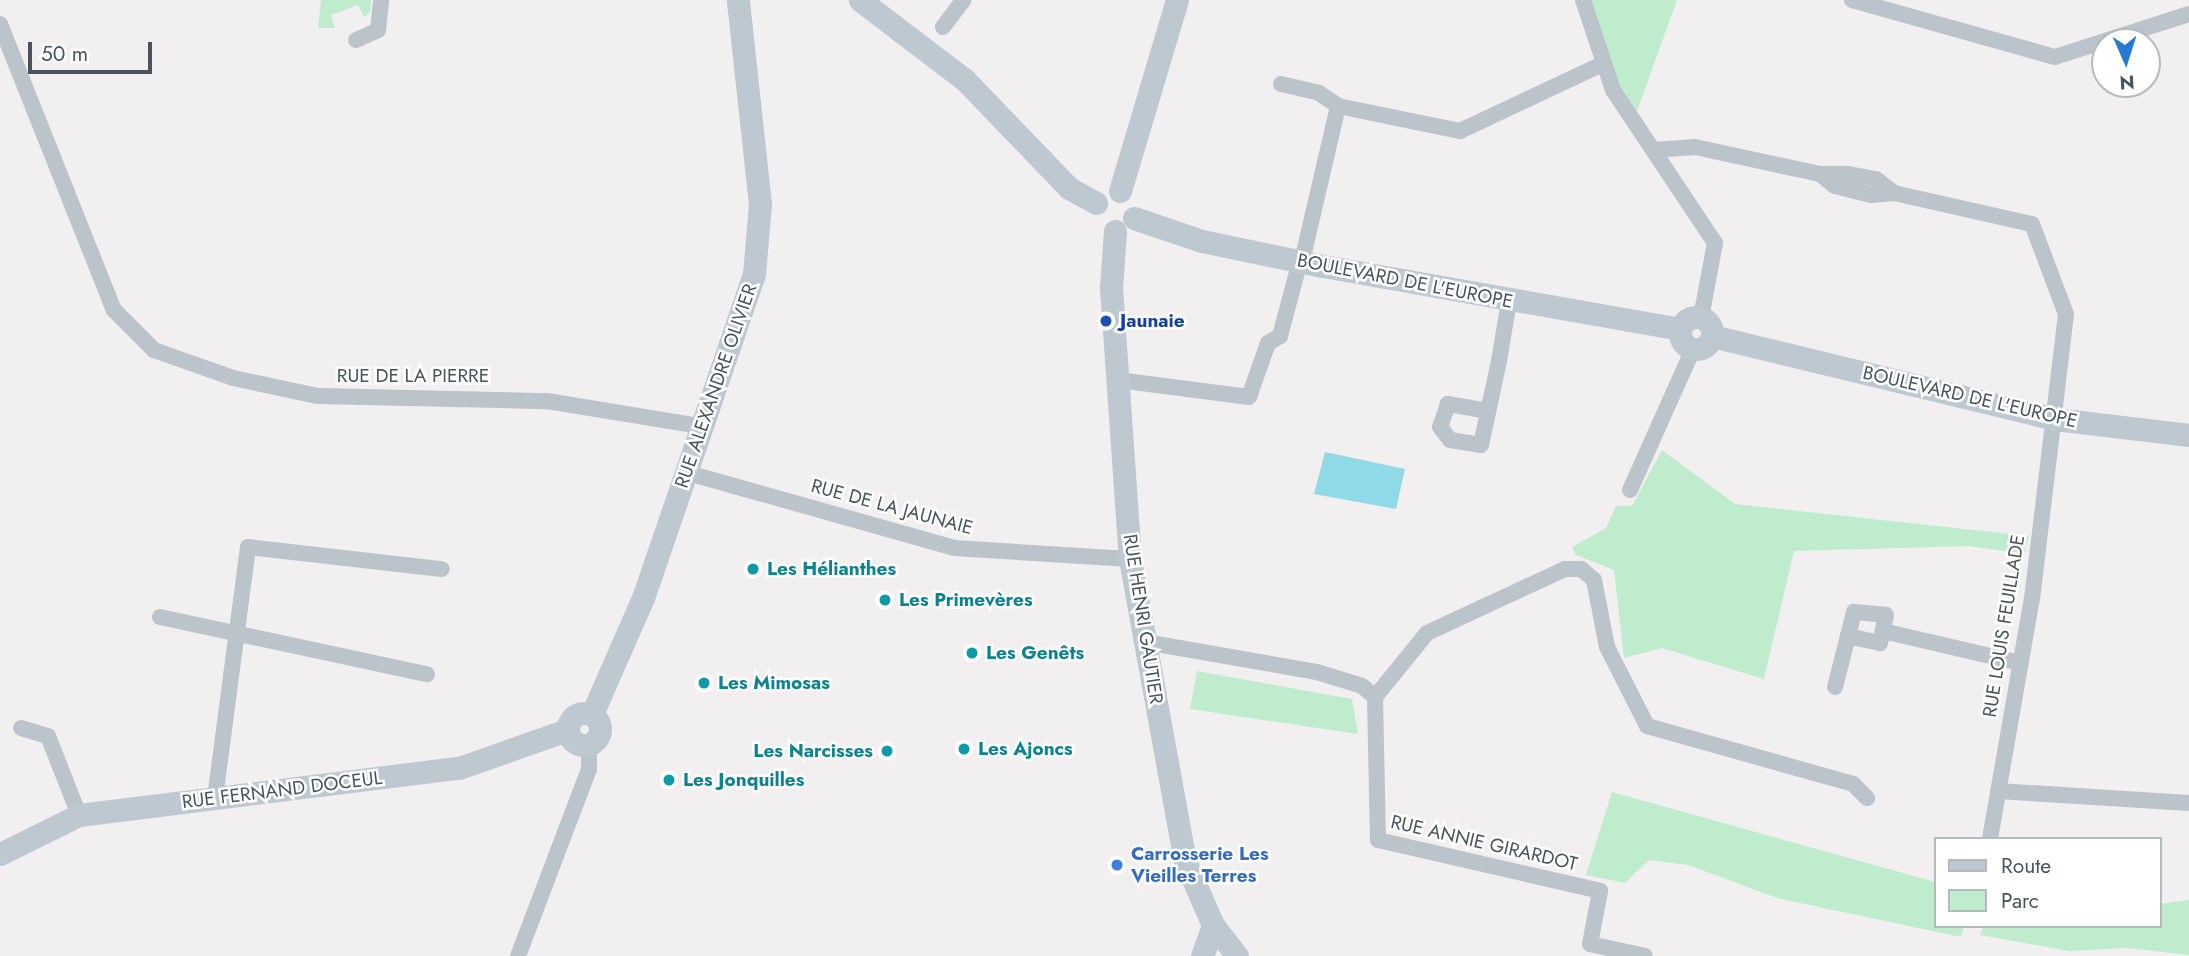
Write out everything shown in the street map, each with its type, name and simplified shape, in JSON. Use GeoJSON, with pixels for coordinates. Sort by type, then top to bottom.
{"type":"FeatureCollection","features":[{"type":"Feature","properties":{"kind":"street"},"geometry":{"type":"LineString","coordinates":[[356,40],[377,30],[381,0]]}},
{"type":"Feature","properties":{"kind":"street","name":"RUE ALEXANDRE OLIVIER"},"geometry":{"type":"LineString","coordinates":[[518,956],[589,769],[589,745],[600,733],[592,714],[643,598],[749,297],[759,241],[738,0]]}},
{"type":"Feature","properties":{"kind":"street"},"geometry":{"type":"LineString","coordinates":[[860,0],[965,80],[1069,188],[1096,203]]}},
{"type":"Feature","properties":{"kind":"street"},"geometry":{"type":"LineString","coordinates":[[943,27],[963,0]]}},
{"type":"Feature","properties":{"kind":"street"},"geometry":{"type":"LineString","coordinates":[[1096,203],[1120,191],[1177,0]]}},
{"type":"Feature","properties":{"kind":"street"},"geometry":{"type":"LineString","coordinates":[[1583,0],[1600,65],[1714,243],[1707,345],[1693,349]]}},
{"type":"Feature","properties":{"kind":"street"},"geometry":{"type":"LineString","coordinates":[[1852,0],[2055,57],[2189,14]]}},
{"type":"Feature","properties":{"kind":"street","name":"RUE DE LA PIERRE"},"geometry":{"type":"LineString","coordinates":[[0,24],[114,310],[153,350],[233,378],[318,396],[547,401],[705,427]]}},
{"type":"Feature","properties":{"kind":"street"},"geometry":{"type":"LineString","coordinates":[[1281,84],[1319,93],[1338,106],[1460,131],[1600,65]]}},
{"type":"Feature","properties":{"kind":"street"},"geometry":{"type":"LineString","coordinates":[[1118,380],[1249,397],[1263,353],[1280,336],[1338,106]]}},
{"type":"Feature","properties":{"kind":"street","name":"RUE LOUIS FEUILLADE"},"geometry":{"type":"LineString","coordinates":[[1654,150],[1695,147],[1820,174],[1876,179],[1894,193],[2032,224],[2038,231],[2068,326],[2020,663],[1990,837]]}},
{"type":"Feature","properties":{"kind":"street"},"geometry":{"type":"LineString","coordinates":[[1096,203],[1098,222],[1124,224],[1134,205],[1120,191]]}},
{"type":"Feature","properties":{"kind":"street","name":"BOULEVARD DE L'EUROPE"},"geometry":{"type":"LineString","coordinates":[[1124,224],[1191,238],[1299,267],[1680,330]]}},
{"type":"Feature","properties":{"kind":"street","name":"RUE HENRI GAUTIER"},"geometry":{"type":"LineString","coordinates":[[1124,224],[1111,288],[1130,559],[1185,861],[1213,925],[1232,954]]}},
{"type":"Feature","properties":{"kind":"street"},"geometry":{"type":"LineString","coordinates":[[1488,411],[1509,301]]}},
{"type":"Feature","properties":{"kind":"street"},"geometry":{"type":"LineString","coordinates":[[1693,349],[1680,330],[1707,327]]}},
{"type":"Feature","properties":{"kind":"street","name":"BOULEVARD DE L'EUROPE"},"geometry":{"type":"LineString","coordinates":[[1707,327],[2055,419],[2189,435]]}},
{"type":"Feature","properties":{"kind":"street"},"geometry":{"type":"LineString","coordinates":[[1630,491],[1693,349]]}},
{"type":"Feature","properties":{"kind":"street","name":"RUE DE LA JAUNAIE"},"geometry":{"type":"LineString","coordinates":[[688,473],[954,548],[1130,559]]}},
{"type":"Feature","properties":{"kind":"street"},"geometry":{"type":"LineString","coordinates":[[215,798],[239,632],[248,547],[442,569]]}},
{"type":"Feature","properties":{"kind":"street"},"geometry":{"type":"LineString","coordinates":[[1145,642],[1317,672],[1362,686],[1375,697],[1427,633],[1565,569],[1581,569],[1594,580],[1607,647],[1647,726],[1853,784],[1867,798]]}},
{"type":"Feature","properties":{"kind":"street"},"geometry":{"type":"LineString","coordinates":[[1835,687],[1854,612],[1886,615],[1880,643],[1848,636]]}},
{"type":"Feature","properties":{"kind":"street"},"geometry":{"type":"LineString","coordinates":[[160,617],[427,674]]}},
{"type":"Feature","properties":{"kind":"street"},"geometry":{"type":"LineString","coordinates":[[1883,631],[2020,663]]}},
{"type":"Feature","properties":{"kind":"street","name":"RUE ANNIE GIRARDOT"},"geometry":{"type":"LineString","coordinates":[[1375,697],[1378,840],[1600,891],[1586,950]]}},
{"type":"Feature","properties":{"kind":"street"},"geometry":{"type":"LineString","coordinates":[[589,745],[574,743],[567,730],[575,715],[592,714]]}},
{"type":"Feature","properties":{"kind":"street"},"geometry":{"type":"LineString","coordinates":[[21,728],[48,736],[79,816]]}},
{"type":"Feature","properties":{"kind":"street","name":"RUE FERNAND DOCEUL"},"geometry":{"type":"LineString","coordinates":[[0,854],[51,824],[79,816],[459,768],[567,730]]}},
{"type":"Feature","properties":{"kind":"street"},"geometry":{"type":"LineString","coordinates":[[1998,791],[2189,803]]}},
{"type":"Feature","properties":{"kind":"street"},"geometry":{"type":"LineString","coordinates":[[1202,956],[1213,925]]}},
{"type":"Feature","properties":{"kind":"street"},"geometry":{"type":"LineString","coordinates":[[1586,950],[1645,956]]}},
{"type":"Feature","properties":{"kind":"green space"},"geometry":{"type":"Polygon","coordinates":[[[321,0],[371,0],[370,12],[364,17],[358,5],[331,15],[335,28],[318,28],[321,0]]]}},
{"type":"Feature","properties":{"kind":"green space"},"geometry":{"type":"Polygon","coordinates":[[[1590,0],[1677,0],[1637,111],[1608,68],[1590,0]]]}},
{"type":"Feature","properties":{"kind":"green space"},"geometry":{"type":"Polygon","coordinates":[[[1662,450],[1735,504],[2029,536],[2024,554],[1969,546],[1794,551],[1764,679],[1662,648],[1624,658],[1614,570],[1576,555],[1572,547],[1606,528],[1616,506],[1632,506],[1662,450]]]}},
{"type":"Feature","properties":{"kind":"green space"},"geometry":{"type":"Polygon","coordinates":[[[1197,671],[1352,699],[1358,734],[1190,709],[1197,671]]]}},
{"type":"Feature","properties":{"kind":"green space"},"geometry":{"type":"Polygon","coordinates":[[[1612,792],[1934,882],[1934,928],[1963,928],[1961,937],[1777,898],[1688,865],[1649,860],[1625,883],[1586,875],[1612,792]]]}},
{"type":"Feature","properties":{"kind":"green space"},"geometry":{"type":"Polygon","coordinates":[[[2189,900],[2189,955],[2128,948],[2069,951],[1980,935],[1982,928],[2161,928],[2161,904],[2189,900]]]}},
{"type":"Feature","properties":{"kind":"water"},"geometry":{"type":"Polygon","coordinates":[[[1325,452],[1405,469],[1396,509],[1314,494],[1325,452]]]}},
{"type":"Feature","properties":{"kind":"place","name":"Jaunaie"},"geometry":{"type":"Point","coordinates":[1106,321]}},
{"type":"Feature","properties":{"kind":"place","name":"Les Hélianthes"},"geometry":{"type":"Point","coordinates":[753,569]}},
{"type":"Feature","properties":{"kind":"place","name":"Les Primevères"},"geometry":{"type":"Point","coordinates":[885,600]}},
{"type":"Feature","properties":{"kind":"place","name":"Les Genêts"},"geometry":{"type":"Point","coordinates":[972,653]}},
{"type":"Feature","properties":{"kind":"place","name":"Les Mimosas"},"geometry":{"type":"Point","coordinates":[704,683]}},
{"type":"Feature","properties":{"kind":"place","name":"Les Ajoncs"},"geometry":{"type":"Point","coordinates":[964,749]}},
{"type":"Feature","properties":{"kind":"place","name":"Les Narcisses"},"geometry":{"type":"Point","coordinates":[887,751]}},
{"type":"Feature","properties":{"kind":"place","name":"Les Jonquilles"},"geometry":{"type":"Point","coordinates":[669,780]}},
{"type":"Feature","properties":{"kind":"place","name":"Carrosserie Les Vieilles Terres"},"geometry":{"type":"Point","coordinates":[1117,865]}}]}
